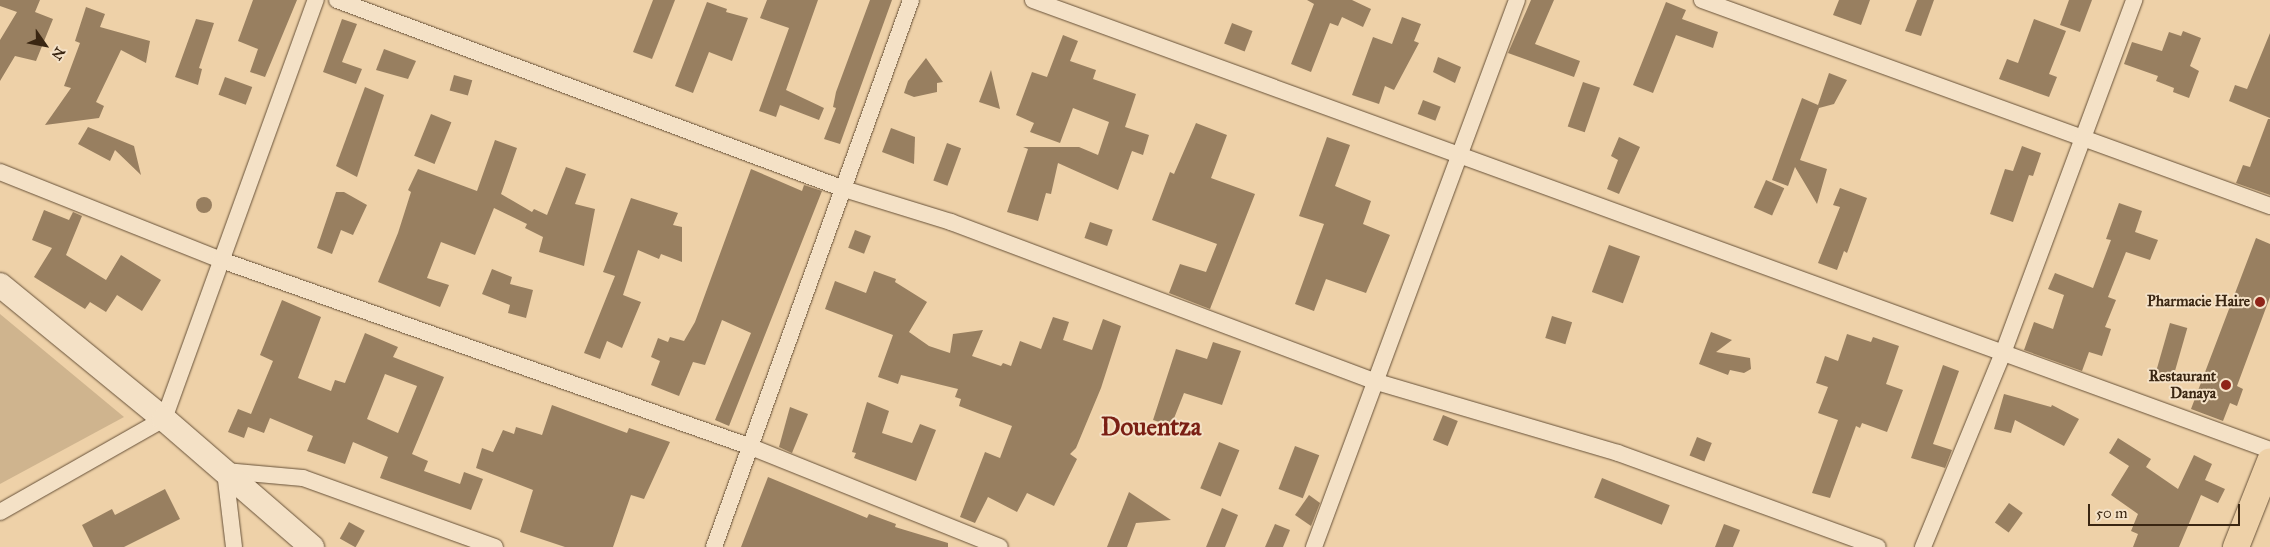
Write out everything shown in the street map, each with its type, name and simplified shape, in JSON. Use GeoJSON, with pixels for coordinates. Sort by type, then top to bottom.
{"type":"FeatureCollection","features":[{"type":"Feature","properties":{"kind":"main road"},"geometry":{"type":"LineString","coordinates":[[0,285],[164,419],[312,547]]}},
{"type":"Feature","properties":{"kind":"main road"},"geometry":{"type":"LineString","coordinates":[[2236,547],[2270,460]]}},
{"type":"Feature","properties":{"kind":"street"},"geometry":{"type":"LineString","coordinates":[[0,512],[164,419],[316,0]]}},
{"type":"Feature","properties":{"kind":"street"},"geometry":{"type":"LineString","coordinates":[[337,0],[844,189],[951,222],[1377,382],[1618,453],[1877,547]]}},
{"type":"Feature","properties":{"kind":"street"},"geometry":{"type":"LineString","coordinates":[[714,547],[911,0]]}},
{"type":"Feature","properties":{"kind":"street"},"geometry":{"type":"LineString","coordinates":[[1033,0],[2270,450]]}},
{"type":"Feature","properties":{"kind":"street"},"geometry":{"type":"LineString","coordinates":[[1314,547],[1377,382],[1517,0]]}},
{"type":"Feature","properties":{"kind":"street"},"geometry":{"type":"LineString","coordinates":[[1702,0],[2270,206]]}},
{"type":"Feature","properties":{"kind":"street"},"geometry":{"type":"LineString","coordinates":[[1923,547],[2003,353],[2080,137],[2134,0]]}},
{"type":"Feature","properties":{"kind":"street"},"geometry":{"type":"LineString","coordinates":[[0,172],[221,260],[751,447],[1000,547]]}},
{"type":"Feature","properties":{"kind":"street"},"geometry":{"type":"LineString","coordinates":[[234,547],[225,471],[303,478],[494,547]]}},
{"type":"Feature","properties":{"kind":"shaded area"},"geometry":{"type":"Polygon","coordinates":[[[0,314],[124,417],[0,484],[0,314]]]}},
{"type":"Feature","properties":{"kind":"building"},"geometry":{"type":"Polygon","coordinates":[[[0,0],[40,0],[35,12],[53,19],[36,61],[15,56],[0,81],[0,40],[17,12],[0,6],[0,0]]]}},
{"type":"Feature","properties":{"kind":"building"},"geometry":{"type":"Polygon","coordinates":[[[253,0],[297,0],[265,77],[250,72],[258,49],[238,41],[253,0]]]}},
{"type":"Feature","properties":{"kind":"building"},"geometry":{"type":"Polygon","coordinates":[[[653,0],[675,0],[652,59],[633,52],[653,0]]]}},
{"type":"Feature","properties":{"kind":"building"},"geometry":{"type":"Polygon","coordinates":[[[767,0],[818,0],[786,90],[824,108],[819,120],[780,105],[776,117],[759,111],[789,28],[760,18],[767,0]]]}},
{"type":"Feature","properties":{"kind":"building"},"geometry":{"type":"Polygon","coordinates":[[[870,0],[892,0],[840,144],[824,139],[836,108],[833,107],[836,92],[870,0]]]}},
{"type":"Feature","properties":{"kind":"building"},"geometry":{"type":"Polygon","coordinates":[[[1307,0],[1352,0],[1371,9],[1363,27],[1342,17],[1338,26],[1330,23],[1311,72],[1291,64],[1314,4],[1307,0]]]}},
{"type":"Feature","properties":{"kind":"building"},"geometry":{"type":"Polygon","coordinates":[[[1531,0],[1554,0],[1535,44],[1580,61],[1574,77],[1508,53],[1531,0]]]}},
{"type":"Feature","properties":{"kind":"building"},"geometry":{"type":"Polygon","coordinates":[[[1839,0],[1870,0],[1861,25],[1833,15],[1839,0]]]}},
{"type":"Feature","properties":{"kind":"building"},"geometry":{"type":"Polygon","coordinates":[[[1917,0],[1934,0],[1921,36],[1905,31],[1917,0]]]}},
{"type":"Feature","properties":{"kind":"building"},"geometry":{"type":"Polygon","coordinates":[[[2069,0],[2092,0],[2080,32],[2060,25],[2069,0]]]}},
{"type":"Feature","properties":{"kind":"building"},"geometry":{"type":"Polygon","coordinates":[[[707,2],[727,9],[726,12],[748,18],[732,61],[709,52],[693,93],[675,86],[707,2]]]}},
{"type":"Feature","properties":{"kind":"building"},"geometry":{"type":"Polygon","coordinates":[[[1666,2],[1686,10],[1682,19],[1718,32],[1713,48],[1676,35],[1653,93],[1633,85],[1666,2]]]}},
{"type":"Feature","properties":{"kind":"building"},"geometry":{"type":"Polygon","coordinates":[[[86,7],[105,14],[100,27],[150,41],[146,63],[121,50],[96,102],[104,106],[99,118],[45,125],[71,88],[64,86],[80,43],[75,41],[86,7]]]}},
{"type":"Feature","properties":{"kind":"building"},"geometry":{"type":"Polygon","coordinates":[[[1402,17],[1421,24],[1414,41],[1419,43],[1394,90],[1385,86],[1379,104],[1352,95],[1373,37],[1392,44],[1402,17]]]}},
{"type":"Feature","properties":{"kind":"building"},"geometry":{"type":"Polygon","coordinates":[[[196,19],[214,23],[199,68],[202,69],[198,85],[175,77],[196,19]]]}},
{"type":"Feature","properties":{"kind":"building"},"geometry":{"type":"Polygon","coordinates":[[[342,19],[357,24],[342,62],[362,69],[356,84],[323,72],[342,19]]]}},
{"type":"Feature","properties":{"kind":"building"},"geometry":{"type":"Polygon","coordinates":[[[2034,19],[2066,31],[2049,74],[2057,77],[2049,97],[1999,79],[2007,59],[2018,63],[2034,19]]]}},
{"type":"Feature","properties":{"kind":"building"},"geometry":{"type":"Polygon","coordinates":[[[1232,23],[1253,31],[1245,51],[1224,44],[1232,23]]]}},
{"type":"Feature","properties":{"kind":"building"},"geometry":{"type":"Polygon","coordinates":[[[2183,31],[2201,38],[2190,66],[2199,71],[2189,98],[2173,92],[2174,88],[2156,81],[2158,76],[2124,64],[2132,42],[2162,51],[2169,32],[2181,36],[2183,31]]]}},
{"type":"Feature","properties":{"kind":"building"},"geometry":{"type":"Polygon","coordinates":[[[2270,33],[2270,118],[2229,101],[2235,85],[2247,89],[2270,33]]]}},
{"type":"Feature","properties":{"kind":"building"},"geometry":{"type":"Polygon","coordinates":[[[1063,35],[1078,41],[1070,61],[1096,70],[1093,79],[1136,94],[1125,127],[1149,135],[1143,155],[1132,151],[1118,190],[1058,163],[1051,194],[1046,193],[1038,221],[1007,212],[1028,149],[1023,147],[1079,147],[1098,155],[1109,122],[1073,108],[1060,143],[1030,132],[1034,123],[1016,115],[1032,72],[1047,77],[1063,35]]]}},
{"type":"Feature","properties":{"kind":"building"},"geometry":{"type":"Polygon","coordinates":[[[384,49],[416,61],[408,79],[376,70],[384,49]]]}},
{"type":"Feature","properties":{"kind":"building"},"geometry":{"type":"Polygon","coordinates":[[[1438,57],[1461,67],[1455,83],[1433,72],[1438,57]]]}},
{"type":"Feature","properties":{"kind":"building"},"geometry":{"type":"Polygon","coordinates":[[[926,58],[943,82],[937,83],[937,92],[914,97],[904,93],[908,81],[926,58]]]}},
{"type":"Feature","properties":{"kind":"building"},"geometry":{"type":"Polygon","coordinates":[[[991,70],[1000,109],[979,102],[991,70]]]}},
{"type":"Feature","properties":{"kind":"building"},"geometry":{"type":"Polygon","coordinates":[[[1829,73],[1847,80],[1834,104],[1819,108],[1800,160],[1827,169],[1817,204],[1795,167],[1788,186],[1772,180],[1802,98],[1818,105],[1829,73]]]}},
{"type":"Feature","properties":{"kind":"building"},"geometry":{"type":"Polygon","coordinates":[[[454,75],[472,80],[468,96],[450,90],[454,75]]]}},
{"type":"Feature","properties":{"kind":"building"},"geometry":{"type":"Polygon","coordinates":[[[225,77],[252,87],[246,105],[219,95],[225,77]]]}},
{"type":"Feature","properties":{"kind":"building"},"geometry":{"type":"Polygon","coordinates":[[[1583,82],[1600,88],[1585,132],[1568,126],[1583,82]]]}},
{"type":"Feature","properties":{"kind":"building"},"geometry":{"type":"Polygon","coordinates":[[[365,87],[384,95],[357,177],[336,166],[365,87]]]}},
{"type":"Feature","properties":{"kind":"building"},"geometry":{"type":"Polygon","coordinates":[[[1423,100],[1441,107],[1435,121],[1418,114],[1423,100]]]}},
{"type":"Feature","properties":{"kind":"building"},"geometry":{"type":"Polygon","coordinates":[[[431,114],[451,122],[435,164],[414,156],[431,114]]]}},
{"type":"Feature","properties":{"kind":"building"},"geometry":{"type":"Polygon","coordinates":[[[2268,119],[2270,119],[2270,195],[2236,183],[2243,165],[2250,167],[2268,119]]]}},
{"type":"Feature","properties":{"kind":"building"},"geometry":{"type":"Polygon","coordinates":[[[1196,123],[1227,135],[1211,178],[1255,194],[1210,309],[1169,293],[1180,264],[1206,272],[1217,244],[1152,220],[1170,172],[1174,174],[1196,123]]]}},
{"type":"Feature","properties":{"kind":"building"},"geometry":{"type":"Polygon","coordinates":[[[88,127],[134,146],[141,175],[115,150],[110,161],[78,144],[88,127]]]}},
{"type":"Feature","properties":{"kind":"building"},"geometry":{"type":"Polygon","coordinates":[[[891,128],[915,137],[914,164],[882,152],[891,128]]]}},
{"type":"Feature","properties":{"kind":"building"},"geometry":{"type":"Polygon","coordinates":[[[1327,137],[1350,145],[1335,186],[1371,201],[1363,224],[1390,235],[1366,293],[1326,279],[1314,311],[1295,304],[1324,224],[1299,216],[1327,137]]]}},
{"type":"Feature","properties":{"kind":"building"},"geometry":{"type":"Polygon","coordinates":[[[1619,137],[1640,147],[1619,194],[1607,189],[1618,160],[1611,156],[1619,137]]]}},
{"type":"Feature","properties":{"kind":"building"},"geometry":{"type":"Polygon","coordinates":[[[495,140],[517,148],[501,194],[532,212],[534,209],[547,215],[566,167],[586,174],[575,204],[595,209],[584,266],[539,252],[543,237],[525,228],[527,224],[494,208],[475,255],[441,242],[427,278],[449,285],[440,307],[378,282],[398,233],[411,192],[408,190],[418,169],[477,191],[495,140]]]}},
{"type":"Feature","properties":{"kind":"building"},"geometry":{"type":"Polygon","coordinates":[[[947,143],[961,148],[947,186],[933,181],[947,143]]]}},
{"type":"Feature","properties":{"kind":"building"},"geometry":{"type":"Polygon","coordinates":[[[2022,146],[2041,153],[2033,176],[2029,175],[2013,222],[1990,214],[2005,169],[2013,171],[2022,146]]]}},
{"type":"Feature","properties":{"kind":"building"},"geometry":{"type":"Polygon","coordinates":[[[751,169],[802,191],[804,185],[822,191],[729,426],[715,420],[751,333],[722,320],[705,365],[693,362],[679,396],[651,385],[660,361],[651,357],[658,338],[668,342],[670,337],[684,341],[695,322],[751,169]]]}},
{"type":"Feature","properties":{"kind":"building"},"geometry":{"type":"Polygon","coordinates":[[[1766,180],[1784,188],[1772,216],[1754,207],[1766,180]]]}},
{"type":"Feature","properties":{"kind":"building"},"geometry":{"type":"Polygon","coordinates":[[[1840,188],[1867,198],[1847,253],[1844,251],[1837,270],[1818,263],[1840,207],[1833,205],[1840,188]]]}},
{"type":"Feature","properties":{"kind":"building"},"geometry":{"type":"Polygon","coordinates":[[[336,192],[344,192],[367,205],[353,235],[341,230],[332,254],[317,248],[336,192]]]}},
{"type":"Feature","properties":{"kind":"building"},"geometry":{"type":"Polygon","coordinates":[[[201,197],[207,197],[212,202],[210,211],[201,213],[196,208],[196,202],[201,197]]]}},
{"type":"Feature","properties":{"kind":"building"},"geometry":{"type":"Polygon","coordinates":[[[631,198],[678,213],[673,225],[682,227],[682,262],[661,254],[659,259],[638,250],[623,295],[641,302],[622,348],[607,341],[600,359],[584,353],[615,276],[603,272],[631,198]]]}},
{"type":"Feature","properties":{"kind":"building"},"geometry":{"type":"Polygon","coordinates":[[[2119,203],[2142,211],[2135,232],[2158,240],[2150,260],[2126,252],[2108,297],[2116,300],[2105,327],[2111,329],[2102,356],[2089,352],[2082,371],[2024,350],[2034,322],[2053,329],[2064,295],[2048,289],[2055,273],[2093,288],[2111,240],[2106,239],[2119,203]]]}},
{"type":"Feature","properties":{"kind":"building"},"geometry":{"type":"Polygon","coordinates":[[[44,210],[69,220],[73,212],[82,216],[66,255],[106,280],[121,255],[161,280],[142,311],[117,295],[106,312],[90,302],[85,309],[34,277],[52,248],[32,240],[44,210]]]}},
{"type":"Feature","properties":{"kind":"building"},"geometry":{"type":"Polygon","coordinates":[[[1090,222],[1113,230],[1107,246],[1084,238],[1090,222]]]}},
{"type":"Feature","properties":{"kind":"building"},"geometry":{"type":"Polygon","coordinates":[[[855,230],[871,236],[864,254],[848,248],[855,230]]]}},
{"type":"Feature","properties":{"kind":"building"},"geometry":{"type":"Polygon","coordinates":[[[2256,238],[2270,244],[2270,297],[2237,386],[2243,389],[2237,406],[2230,403],[2223,421],[2191,409],[2256,238]]]}},
{"type":"Feature","properties":{"kind":"building"},"geometry":{"type":"Polygon","coordinates":[[[1609,245],[1640,256],[1623,303],[1592,292],[1609,245]]]}},
{"type":"Feature","properties":{"kind":"building"},"geometry":{"type":"Polygon","coordinates":[[[492,269],[512,277],[510,284],[533,290],[526,318],[508,313],[510,305],[482,294],[492,269]]]}},
{"type":"Feature","properties":{"kind":"building"},"geometry":{"type":"Polygon","coordinates":[[[874,271],[896,279],[895,282],[927,302],[909,332],[929,346],[950,353],[953,334],[983,330],[972,356],[1001,366],[1003,363],[1011,366],[1020,341],[1041,349],[1053,317],[1069,322],[1063,340],[1092,350],[1103,319],[1121,326],[1101,388],[1076,448],[1070,454],[1077,459],[1054,506],[1027,493],[1017,512],[988,497],[975,523],[960,517],[985,452],[1000,458],[1012,426],[959,406],[961,399],[955,397],[958,389],[901,375],[898,384],[878,377],[893,335],[825,309],[835,281],[866,293],[874,271]]]}},
{"type":"Feature","properties":{"kind":"building"},"geometry":{"type":"Polygon","coordinates":[[[282,300],[321,317],[298,378],[331,391],[335,380],[345,383],[365,333],[398,347],[393,357],[444,377],[412,454],[428,461],[424,471],[460,484],[464,472],[483,479],[471,510],[380,478],[388,457],[353,442],[345,464],[307,451],[313,436],[270,418],[264,433],[248,427],[244,438],[228,432],[238,409],[251,414],[273,361],[260,355],[282,300]],[[385,374],[367,419],[398,433],[417,386],[385,374]]]}},
{"type":"Feature","properties":{"kind":"building"},"geometry":{"type":"Polygon","coordinates":[[[1552,316],[1572,322],[1565,344],[1545,338],[1552,316]]]}},
{"type":"Feature","properties":{"kind":"building"},"geometry":{"type":"Polygon","coordinates":[[[2170,323],[2187,328],[2173,377],[2156,372],[2170,323]]]}},
{"type":"Feature","properties":{"kind":"building"},"geometry":{"type":"Polygon","coordinates":[[[1711,332],[1732,340],[1716,352],[1750,358],[1751,369],[1744,373],[1730,370],[1728,375],[1699,364],[1711,332]]]}},
{"type":"Feature","properties":{"kind":"building"},"geometry":{"type":"Polygon","coordinates":[[[1847,334],[1871,342],[1873,337],[1899,346],[1886,384],[1903,390],[1887,432],[1862,423],[1860,428],[1856,426],[1830,498],[1812,493],[1838,420],[1818,413],[1828,387],[1816,383],[1825,356],[1838,361],[1847,334]]]}},
{"type":"Feature","properties":{"kind":"building"},"geometry":{"type":"Polygon","coordinates":[[[1213,342],[1241,351],[1222,405],[1184,393],[1171,426],[1153,420],[1176,349],[1207,359],[1213,342]]]}},
{"type":"Feature","properties":{"kind":"building"},"geometry":{"type":"Polygon","coordinates":[[[1943,365],[1959,371],[1933,444],[1952,450],[1945,468],[1911,458],[1943,365]]]}},
{"type":"Feature","properties":{"kind":"building"},"geometry":{"type":"Polygon","coordinates":[[[2004,394],[2051,407],[2052,405],[2079,419],[2064,446],[2015,420],[2011,433],[1994,429],[2004,394]]]}},
{"type":"Feature","properties":{"kind":"building"},"geometry":{"type":"Polygon","coordinates":[[[867,402],[889,411],[882,433],[912,443],[920,424],[936,430],[916,481],[854,458],[856,453],[852,452],[867,402]]]}},
{"type":"Feature","properties":{"kind":"building"},"geometry":{"type":"Polygon","coordinates":[[[552,405],[627,433],[629,428],[670,442],[644,499],[631,495],[613,547],[565,547],[520,532],[533,490],[476,468],[482,448],[493,452],[503,430],[514,434],[516,427],[542,435],[552,405]]]}},
{"type":"Feature","properties":{"kind":"building"},"geometry":{"type":"Polygon","coordinates":[[[790,407],[808,414],[792,453],[779,447],[790,407]]]}},
{"type":"Feature","properties":{"kind":"building"},"geometry":{"type":"Polygon","coordinates":[[[1443,415],[1458,421],[1448,446],[1433,440],[1443,415]]]}},
{"type":"Feature","properties":{"kind":"building"},"geometry":{"type":"Polygon","coordinates":[[[1697,437],[1712,443],[1704,462],[1690,456],[1697,437]]]}},
{"type":"Feature","properties":{"kind":"building"},"geometry":{"type":"Polygon","coordinates":[[[2118,438],[2151,459],[2146,467],[2178,489],[2194,455],[2212,464],[2205,480],[2225,489],[2218,503],[2201,495],[2179,547],[2133,547],[2138,534],[2131,531],[2138,514],[2111,495],[2129,466],[2109,453],[2118,438]]]}},
{"type":"Feature","properties":{"kind":"building"},"geometry":{"type":"Polygon","coordinates":[[[1219,442],[1239,450],[1221,497],[1200,488],[1219,442]]]}},
{"type":"Feature","properties":{"kind":"building"},"geometry":{"type":"Polygon","coordinates":[[[1295,446],[1319,455],[1303,498],[1279,489],[1295,446]]]}},
{"type":"Feature","properties":{"kind":"building"},"geometry":{"type":"Polygon","coordinates":[[[768,477],[867,518],[869,514],[896,524],[895,527],[948,543],[948,547],[741,547],[768,477]]]}},
{"type":"Feature","properties":{"kind":"building"},"geometry":{"type":"Polygon","coordinates":[[[1602,478],[1670,505],[1662,525],[1594,497],[1602,478]]]}},
{"type":"Feature","properties":{"kind":"building"},"geometry":{"type":"Polygon","coordinates":[[[165,489],[180,519],[124,547],[93,547],[82,525],[112,509],[115,515],[165,489]]]}},
{"type":"Feature","properties":{"kind":"building"},"geometry":{"type":"Polygon","coordinates":[[[1129,492],[1171,520],[1136,523],[1127,547],[1107,547],[1129,492]]]}},
{"type":"Feature","properties":{"kind":"building"},"geometry":{"type":"Polygon","coordinates":[[[1309,495],[1320,503],[1311,526],[1295,515],[1309,495]]]}},
{"type":"Feature","properties":{"kind":"building"},"geometry":{"type":"Polygon","coordinates":[[[2009,503],[2023,513],[2009,532],[1995,522],[2009,503]]]}},
{"type":"Feature","properties":{"kind":"building"},"geometry":{"type":"Polygon","coordinates":[[[1222,508],[1238,515],[1225,547],[1206,547],[1222,508]]]}},
{"type":"Feature","properties":{"kind":"building"},"geometry":{"type":"Polygon","coordinates":[[[349,522],[365,531],[356,547],[340,539],[349,522]]]}},
{"type":"Feature","properties":{"kind":"building"},"geometry":{"type":"Polygon","coordinates":[[[1275,524],[1290,530],[1283,547],[1265,547],[1275,524]]]}},
{"type":"Feature","properties":{"kind":"building"},"geometry":{"type":"Polygon","coordinates":[[[1724,524],[1740,530],[1733,547],[1715,547],[1724,524]]]}},
{"type":"Feature","properties":{"kind":"place","name":"Pharmacie Haire"},"geometry":{"type":"Point","coordinates":[2260,302]}},
{"type":"Feature","properties":{"kind":"place","name":"Restaurant Danaya"},"geometry":{"type":"Point","coordinates":[2226,385]}},
{"type":"Feature","properties":{"kind":"district","name":"Douentza"},"geometry":{"type":"Point","coordinates":[1151,427]}}]}
